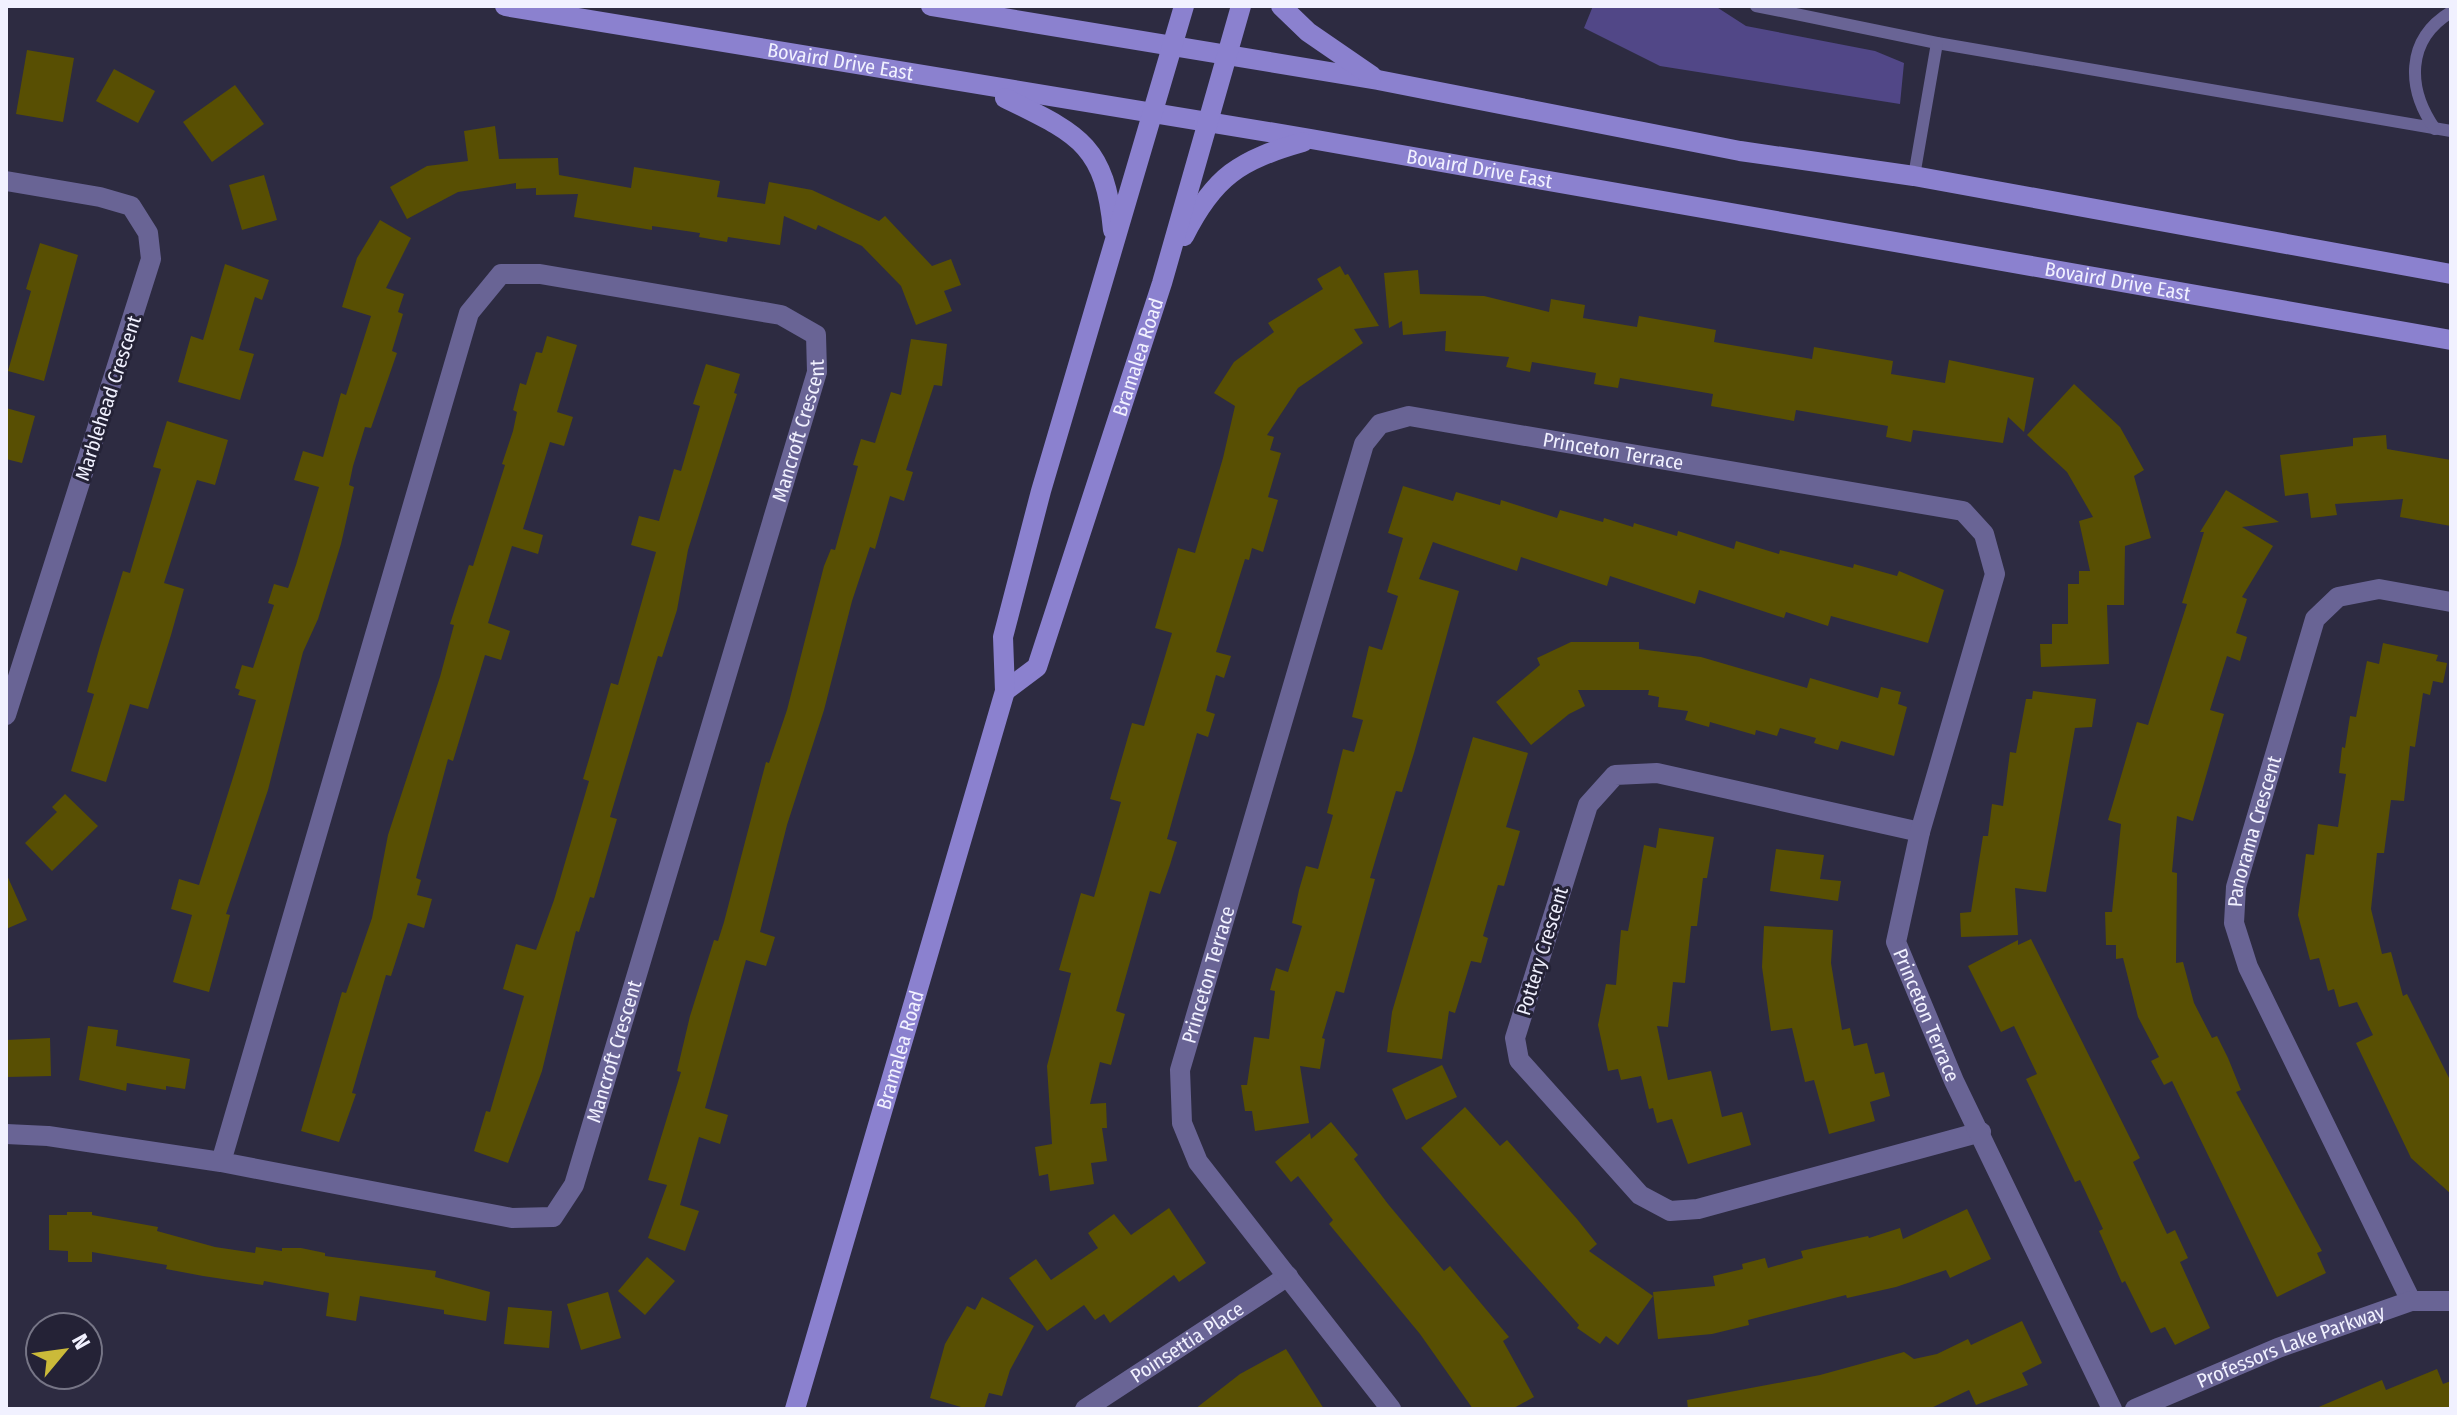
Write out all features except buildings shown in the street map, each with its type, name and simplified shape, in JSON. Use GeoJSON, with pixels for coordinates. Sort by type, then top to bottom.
{"type":"FeatureCollection","features":[{"type":"Feature","properties":{"kind":"main road","name":"Bovaird Drive East"},"geometry":{"type":"LineString","coordinates":[[505,6],[984,88],[1311,139],[2451,340]]}},
{"type":"Feature","properties":{"kind":"main road"},"geometry":{"type":"LineString","coordinates":[[931,6],[1378,80],[1740,151],[1914,176],[2451,274]]}},
{"type":"Feature","properties":{"kind":"main road","name":"Bramalea Road"},"geometry":{"type":"LineString","coordinates":[[795,1409],[1005,691],[1003,637],[1041,491],[1184,6]]}},
{"type":"Feature","properties":{"kind":"main road","name":"Bramalea Road"},"geometry":{"type":"LineString","coordinates":[[1005,691],[1037,667],[1162,283],[1241,6]]}},
{"type":"Feature","properties":{"kind":"main road"},"geometry":{"type":"LineString","coordinates":[[1281,6],[1308,32],[1378,80]]}},
{"type":"Feature","properties":{"kind":"main road"},"geometry":{"type":"LineString","coordinates":[[984,88],[1060,125],[1082,142],[1099,165],[1109,192],[1114,242]]}},
{"type":"Feature","properties":{"kind":"main road"},"geometry":{"type":"LineString","coordinates":[[1162,283],[1197,211],[1220,178],[1257,155],[1311,139]]}},
{"type":"Feature","properties":{"kind":"street","name":"Marblehead Crescent"},"geometry":{"type":"LineString","coordinates":[[6,181],[100,197],[131,206],[148,233],[151,259],[6,715]]}},
{"type":"Feature","properties":{"kind":"street","name":"Mancroft Crescent"},"geometry":{"type":"LineString","coordinates":[[6,1134],[48,1136],[221,1162],[512,1218],[553,1217],[574,1185],[597,1110],[817,372],[816,335],[781,315],[540,274],[501,274],[469,313],[221,1162]]}},
{"type":"Feature","properties":{"kind":"street","name":"Princeton Terrace"},"geometry":{"type":"LineString","coordinates":[[1391,1409],[1198,1162],[1182,1123],[1180,1070],[1364,444],[1380,424],[1409,416],[1963,511],[1984,534],[1995,574],[1920,832],[1896,942],[1954,1081],[2112,1409]]}},
{"type":"Feature","properties":{"kind":"street","name":"Panorama Crescent"},"geometry":{"type":"LineString","coordinates":[[2411,1301],[2248,967],[2234,923],[2235,899],[2315,619],[2338,597],[2379,589],[2451,602]]}},
{"type":"Feature","properties":{"kind":"street","name":"Pottery Crescent"},"geometry":{"type":"LineString","coordinates":[[1920,832],[1657,773],[1615,775],[1588,805],[1515,1038],[1519,1060],[1640,1195],[1670,1211],[1698,1209],[1981,1132]]}},
{"type":"Feature","properties":{"kind":"street","name":"Poinsettia Place"},"geometry":{"type":"LineString","coordinates":[[1085,1409],[1288,1276]]}},
{"type":"Feature","properties":{"kind":"street","name":"Professors Lake Parkway"},"geometry":{"type":"LineString","coordinates":[[2135,1409],[2278,1348],[2411,1301],[2451,1301]]}},
{"type":"Feature","properties":{"kind":"lane"},"geometry":{"type":"LineString","coordinates":[[1756,6],[1937,43],[2451,131]]}},
{"type":"Feature","properties":{"kind":"lane"},"geometry":{"type":"LineString","coordinates":[[2435,129],[2420,108],[2413,84],[2413,67],[2429,29],[2451,12]]}},
{"type":"Feature","properties":{"kind":"lane"},"geometry":{"type":"LineString","coordinates":[[1914,176],[1937,43]]}},
{"type":"Feature","properties":{"kind":"shaded area"},"geometry":{"type":"Polygon","coordinates":[[[1593,6],[1715,6],[1746,26],[1875,51],[1904,63],[1900,104],[1660,66],[1584,28],[1593,6]]]}}]}
